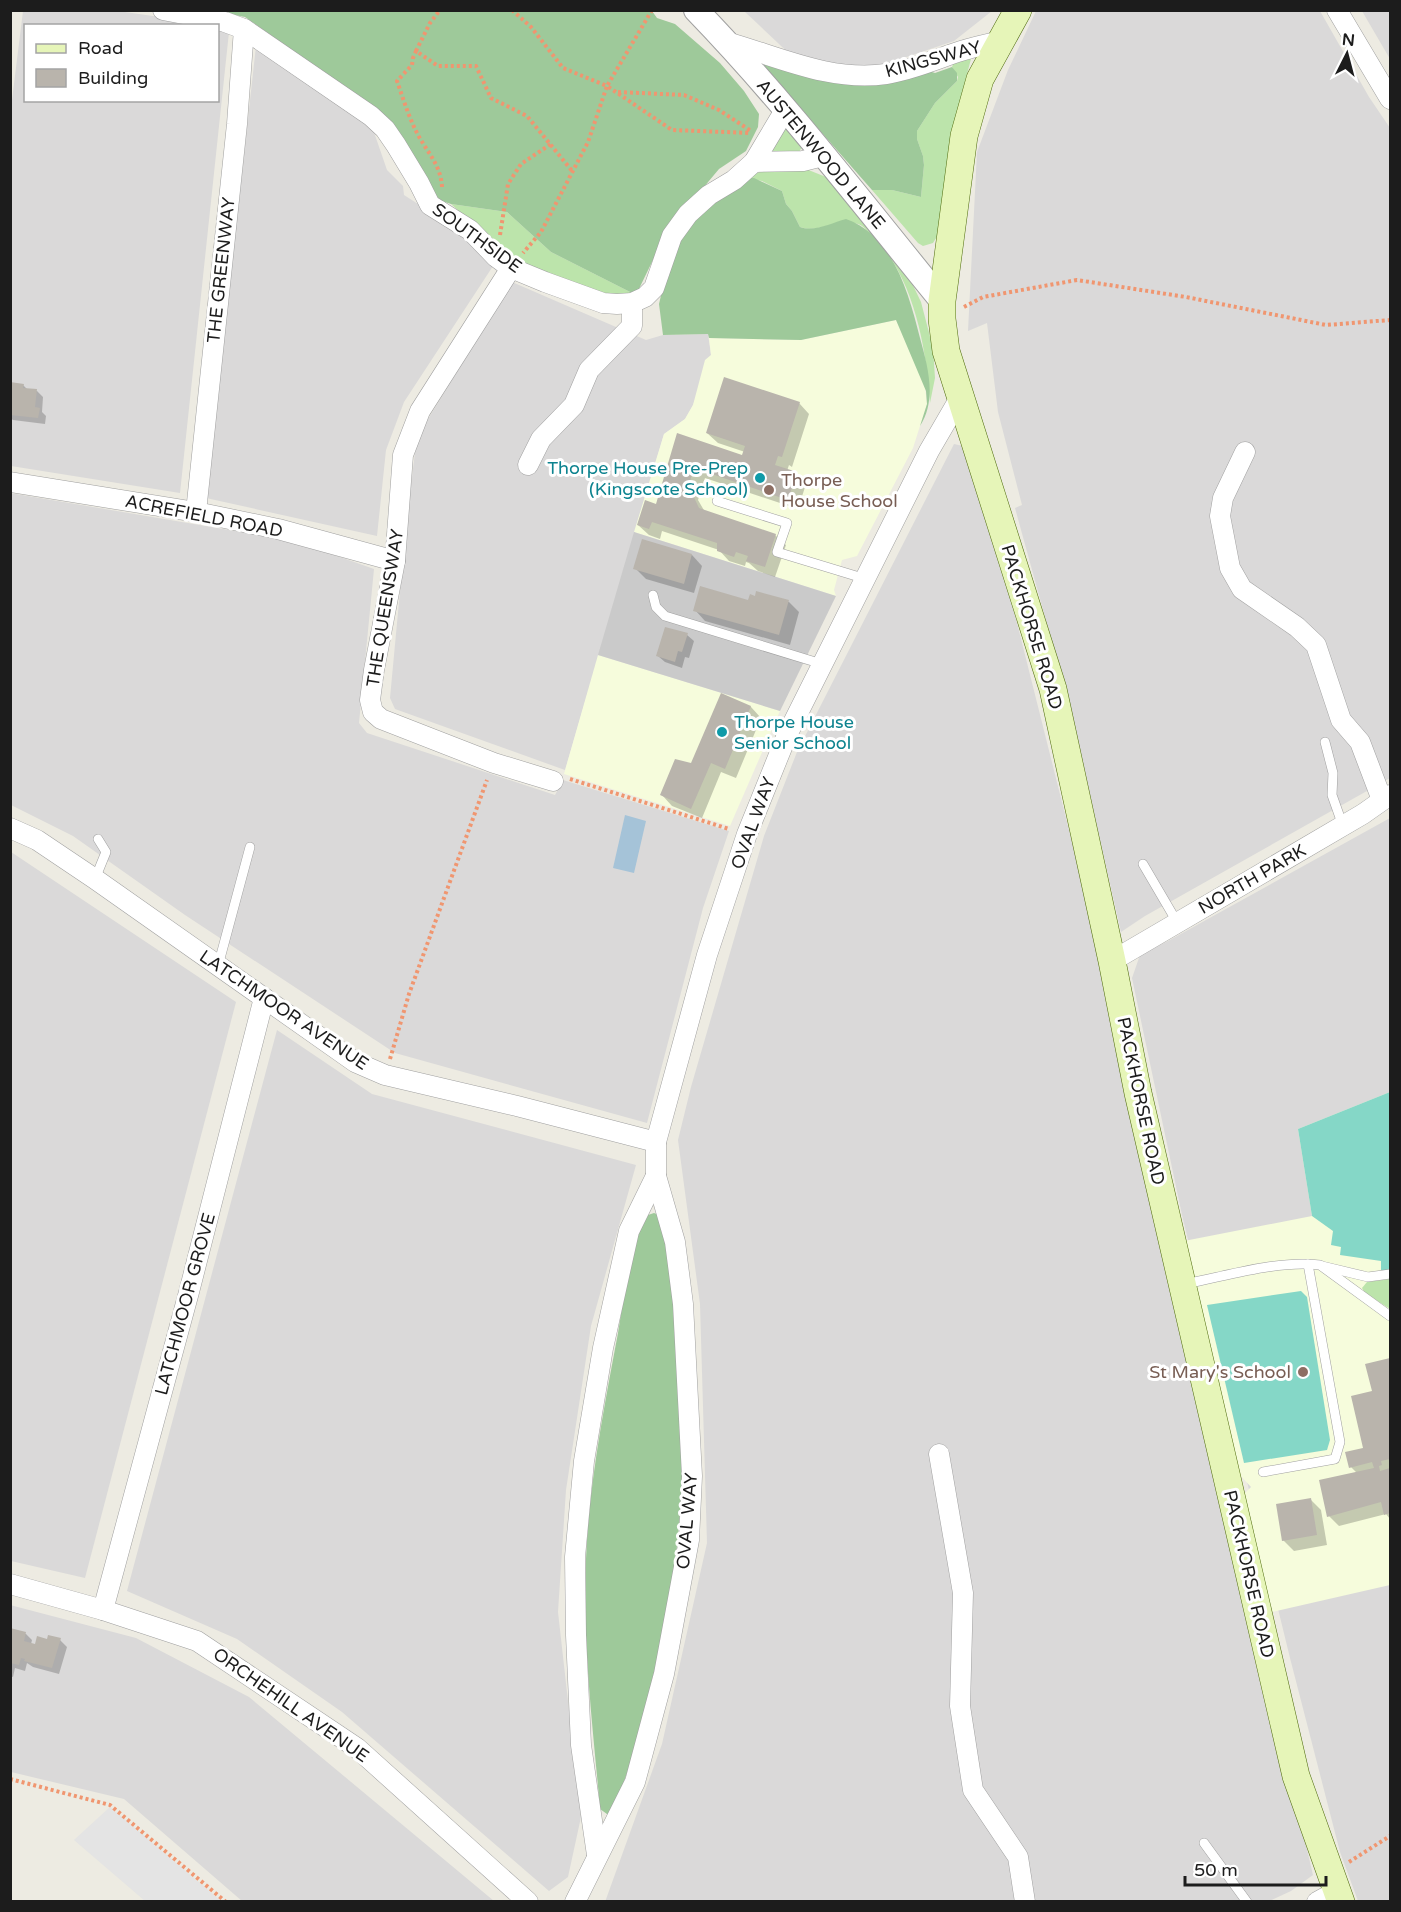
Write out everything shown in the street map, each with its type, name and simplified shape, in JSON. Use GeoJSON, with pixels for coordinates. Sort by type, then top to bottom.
{"type":"FeatureCollection","features":[{"type":"Feature","properties":{"kind":"main road","name":"KINGSWAY"},"geometry":{"type":"LineString","coordinates":[[942,310],[964,136],[980,79],[1018,10]]}},
{"type":"Feature","properties":{"kind":"main road","name":"PACKHORSE ROAD"},"geometry":{"type":"LineString","coordinates":[[942,310],[946,351],[1053,689],[1138,1093],[1182,1285],[1296,1776],[1331,1892]]}},
{"type":"Feature","properties":{"kind":"street","name":"SOUTHSIDE"},"geometry":{"type":"LineString","coordinates":[[163,10],[225,22],[244,29],[371,116],[385,129],[407,162],[430,205],[470,230],[504,262],[603,303],[632,303]]}},
{"type":"Feature","properties":{"kind":"street","name":"AUSTENWOOD LANE"},"geometry":{"type":"LineString","coordinates":[[696,10],[727,42],[824,156],[942,310]]}},
{"type":"Feature","properties":{"kind":"street"},"geometry":{"type":"LineString","coordinates":[[1337,10],[1390,99]]}},
{"type":"Feature","properties":{"kind":"street","name":"THE GREENWAY"},"geometry":{"type":"LineString","coordinates":[[196,512],[237,124],[244,29]]}},
{"type":"Feature","properties":{"kind":"street","name":"KINGSWAY"},"geometry":{"type":"LineString","coordinates":[[727,42],[770,54],[809,69],[855,76],[886,74],[914,68],[963,50],[1000,41]]}},
{"type":"Feature","properties":{"kind":"street"},"geometry":{"type":"LineString","coordinates":[[528,465],[541,439],[574,405],[589,370],[632,326],[632,303],[645,297],[654,288],[672,236],[688,214],[709,195],[734,180],[754,162],[785,110]]}},
{"type":"Feature","properties":{"kind":"street"},"geometry":{"type":"LineString","coordinates":[[754,162],[802,160],[824,156]]}},
{"type":"Feature","properties":{"kind":"street","name":"THE QUEENSWAY"},"geometry":{"type":"LineString","coordinates":[[504,262],[420,411],[403,455],[395,561],[370,700],[373,712],[381,719],[494,763],[553,781]]}},
{"type":"Feature","properties":{"kind":"street","name":"OVAL WAY"},"geometry":{"type":"LineString","coordinates":[[575,1902],[635,1782],[664,1674],[688,1540],[692,1476],[683,1304],[675,1242],[656,1176],[656,1142],[707,955],[747,834],[787,735],[929,452],[961,396]]}},
{"type":"Feature","properties":{"kind":"street"},"geometry":{"type":"LineString","coordinates":[[1245,452],[1223,498],[1220,516],[1230,568],[1242,590],[1297,627],[1316,645],[1341,720],[1360,742],[1386,797]]}},
{"type":"Feature","properties":{"kind":"street","name":"ACREFIELD ROAD"},"geometry":{"type":"LineString","coordinates":[[10,482],[196,512],[278,530],[395,561]]}},
{"type":"Feature","properties":{"kind":"street","name":"NORTH PARK"},"geometry":{"type":"LineString","coordinates":[[1112,961],[1343,825],[1386,797]]}},
{"type":"Feature","properties":{"kind":"street","name":"LATCHMOOR AVENUE"},"geometry":{"type":"LineString","coordinates":[[10,828],[37,840],[95,879],[354,1062],[385,1075],[518,1106],[656,1142]]}},
{"type":"Feature","properties":{"kind":"street","name":"LATCHMOOR GROVE"},"geometry":{"type":"LineString","coordinates":[[103,1610],[189,1292],[264,998]]}},
{"type":"Feature","properties":{"kind":"street","name":"OVAL WAY"},"geometry":{"type":"LineString","coordinates":[[597,1855],[581,1744],[575,1557],[584,1461],[603,1348],[629,1231],[656,1176]]}},
{"type":"Feature","properties":{"kind":"street"},"geometry":{"type":"LineString","coordinates":[[939,1454],[963,1593],[960,1706],[973,1790],[1018,1857],[1025,1902]]}},
{"type":"Feature","properties":{"kind":"street","name":"ORCHEHILL AVENUE"},"geometry":{"type":"LineString","coordinates":[[10,1584],[103,1610],[197,1641],[357,1748],[528,1902]]}},
{"type":"Feature","properties":{"kind":"lane"},"geometry":{"type":"LineString","coordinates":[[717,501],[787,523],[777,552],[866,579]]}},
{"type":"Feature","properties":{"kind":"lane"},"geometry":{"type":"LineString","coordinates":[[653,594],[656,607],[665,616],[822,664]]}},
{"type":"Feature","properties":{"kind":"lane"},"geometry":{"type":"LineString","coordinates":[[1325,742],[1333,773],[1332,795],[1343,825]]}},
{"type":"Feature","properties":{"kind":"lane"},"geometry":{"type":"LineString","coordinates":[[95,879],[106,852],[98,839]]}},
{"type":"Feature","properties":{"kind":"lane"},"geometry":{"type":"LineString","coordinates":[[218,966],[250,847]]}},
{"type":"Feature","properties":{"kind":"lane"},"geometry":{"type":"LineString","coordinates":[[1143,864],[1177,922]]}},
{"type":"Feature","properties":{"kind":"lane"},"geometry":{"type":"LineString","coordinates":[[1182,1285],[1281,1266],[1308,1264],[1368,1277],[1390,1274]]}},
{"type":"Feature","properties":{"kind":"lane"},"geometry":{"type":"LineString","coordinates":[[1263,1472],[1335,1459],[1340,1442],[1308,1264]]}},
{"type":"Feature","properties":{"kind":"lane"},"geometry":{"type":"LineString","coordinates":[[1320,1265],[1390,1316]]}},
{"type":"Feature","properties":{"kind":"lane"},"geometry":{"type":"LineString","coordinates":[[1204,1843],[1247,1902]]}},
{"type":"Feature","properties":{"kind":"path"},"geometry":{"type":"LineString","coordinates":[[440,10],[430,22],[412,65],[397,81],[417,134],[434,157],[442,181],[443,213]]}},
{"type":"Feature","properties":{"kind":"path"},"geometry":{"type":"LineString","coordinates":[[512,10],[531,27],[563,68],[607,86],[672,130],[754,133],[719,110],[684,95],[617,92]]}},
{"type":"Feature","properties":{"kind":"path"},"geometry":{"type":"LineString","coordinates":[[504,262],[541,232],[588,142],[607,86],[652,10]]}},
{"type":"Feature","properties":{"kind":"path"},"geometry":{"type":"LineString","coordinates":[[416,51],[438,66],[476,66],[491,98],[527,116],[573,172]]}},
{"type":"Feature","properties":{"kind":"path"},"geometry":{"type":"LineString","coordinates":[[504,262],[508,184],[521,164],[551,144]]}},
{"type":"Feature","properties":{"kind":"path"},"geometry":{"type":"LineString","coordinates":[[942,310],[983,297],[1077,280],[1186,297],[1326,325],[1390,320]]}},
{"type":"Feature","properties":{"kind":"path"},"geometry":{"type":"LineString","coordinates":[[385,1075],[409,994],[494,763]]}},
{"type":"Feature","properties":{"kind":"path"},"geometry":{"type":"LineString","coordinates":[[553,781],[563,777],[747,834]]}},
{"type":"Feature","properties":{"kind":"path"},"geometry":{"type":"LineString","coordinates":[[10,1779],[110,1805],[226,1902]]}},
{"type":"Feature","properties":{"kind":"path"},"geometry":{"type":"LineString","coordinates":[[1331,1892],[1390,1836]]}},
{"type":"Feature","properties":{"kind":"shaded area"},"geometry":{"type":"Polygon","coordinates":[[[23,11],[118,11],[209,24],[24,24],[24,102],[219,102],[219,27],[229,32],[180,493],[11,466],[10,116],[23,11]]]}},
{"type":"Feature","properties":{"kind":"shaded area"},"geometry":{"type":"Polygon","coordinates":[[[744,11],[992,11],[954,41],[874,68],[796,60],[744,11]]]}},
{"type":"Feature","properties":{"kind":"shaded area"},"geometry":{"type":"Polygon","coordinates":[[[1036,11],[1320,11],[1369,97],[1390,128],[1390,778],[1145,916],[1121,932],[1072,715],[1015,508],[1022,505],[998,412],[987,323],[968,331],[977,152],[1008,70],[1036,11]]]}},
{"type":"Feature","properties":{"kind":"shaded area"},"geometry":{"type":"Polygon","coordinates":[[[1362,11],[1390,11],[1390,59],[1362,11]]]}},
{"type":"Feature","properties":{"kind":"shaded area"},"geometry":{"type":"Polygon","coordinates":[[[256,46],[367,112],[387,170],[403,186],[404,195],[454,227],[495,263],[404,402],[386,450],[377,536],[206,498],[256,46]]]}},
{"type":"Feature","properties":{"kind":"shaded area"},"geometry":{"type":"Polygon","coordinates":[[[512,282],[646,340],[663,335],[708,334],[711,355],[693,405],[685,419],[664,434],[565,770],[395,709],[390,698],[407,516],[417,437],[512,282]]]}},
{"type":"Feature","properties":{"kind":"shaded area","name":"Thorpe House School"},"geometry":{"type":"Polygon","coordinates":[[[896,320],[925,387],[927,404],[913,448],[857,556],[842,560],[834,590],[836,596],[634,532],[664,434],[685,419],[693,405],[705,360],[711,355],[709,338],[801,340],[896,320]]]}},
{"type":"Feature","properties":{"kind":"shaded area"},"geometry":{"type":"Polygon","coordinates":[[[954,444],[963,446],[1009,591],[1081,878],[1313,1875],[1291,1891],[1267,1902],[605,1902],[662,1744],[707,1543],[700,1304],[678,1140],[691,1087],[764,836],[797,752],[954,444]]]}},
{"type":"Feature","properties":{"kind":"shaded area"},"geometry":{"type":"Polygon","coordinates":[[[10,493],[295,541],[374,569],[359,723],[367,733],[555,795],[563,780],[729,831],[703,908],[647,1123],[395,1053],[185,915],[73,836],[11,805],[10,493]]]}},
{"type":"Feature","properties":{"kind":"shaded area"},"geometry":{"type":"Polygon","coordinates":[[[634,532],[836,596],[780,711],[598,655],[634,532]]]}},
{"type":"Feature","properties":{"kind":"shaded area"},"geometry":{"type":"Polygon","coordinates":[[[598,655],[780,711],[730,826],[564,774],[598,655]]]}},
{"type":"Feature","properties":{"kind":"shaded area"},"geometry":{"type":"Polygon","coordinates":[[[625,815],[646,821],[634,873],[613,868],[625,815]]]}},
{"type":"Feature","properties":{"kind":"shaded area"},"geometry":{"type":"Polygon","coordinates":[[[1390,818],[1390,1901],[1358,1901],[1340,1852],[1290,1658],[1182,1215],[1132,978],[1140,955],[1390,818]]]}},
{"type":"Feature","properties":{"kind":"shaded area"},"geometry":{"type":"Polygon","coordinates":[[[11,852],[236,1002],[85,1578],[11,1561],[11,852]]]}},
{"type":"Feature","properties":{"kind":"shaded area"},"geometry":{"type":"Polygon","coordinates":[[[277,1030],[372,1094],[636,1165],[591,1326],[566,1490],[558,1612],[581,1817],[568,1877],[549,1891],[342,1712],[237,1639],[127,1591],[277,1030]]]}},
{"type":"Feature","properties":{"kind":"shaded area","name":"St Mary's School"},"geometry":{"type":"Polygon","coordinates":[[[1390,1092],[1390,1585],[1272,1612],[1244,1494],[1251,1487],[1238,1473],[1184,1241],[1312,1216],[1298,1129],[1390,1092]]]}},
{"type":"Feature","properties":{"kind":"shaded area"},"geometry":{"type":"Polygon","coordinates":[[[1390,1092],[1390,1270],[1381,1270],[1381,1261],[1340,1255],[1341,1247],[1331,1245],[1333,1231],[1312,1216],[1298,1129],[1390,1092]]]}},
{"type":"Feature","properties":{"kind":"shaded area"},"geometry":{"type":"Polygon","coordinates":[[[1301,1291],[1307,1297],[1330,1440],[1327,1450],[1244,1463],[1207,1305],[1301,1291]]]}},
{"type":"Feature","properties":{"kind":"shaded area"},"geometry":{"type":"Polygon","coordinates":[[[10,1605],[136,1638],[249,1697],[494,1901],[242,1901],[124,1799],[11,1772],[10,1605]]]}},
{"type":"Feature","properties":{"kind":"shaded area"},"geometry":{"type":"Polygon","coordinates":[[[110,1807],[221,1901],[145,1901],[74,1840],[110,1807]]]}},
{"type":"Feature","properties":{"kind":"green space"},"geometry":{"type":"Polygon","coordinates":[[[214,11],[652,11],[657,18],[675,24],[720,63],[744,91],[759,114],[758,127],[746,151],[719,169],[667,231],[636,295],[551,252],[507,212],[451,204],[423,195],[380,112],[245,17],[214,11]]]}},
{"type":"Feature","properties":{"kind":"green space"},"geometry":{"type":"Polygon","coordinates":[[[970,57],[952,130],[938,235],[933,243],[923,246],[872,190],[892,190],[921,197],[924,165],[917,131],[935,103],[957,81],[958,77],[952,67],[953,64],[970,57]]]}},
{"type":"Feature","properties":{"kind":"green space"},"geometry":{"type":"Polygon","coordinates":[[[757,59],[775,62],[926,70],[935,73],[952,67],[957,73],[957,81],[935,103],[917,131],[924,165],[921,197],[892,190],[872,190],[757,59]]]}},
{"type":"Feature","properties":{"kind":"green space"},"geometry":{"type":"Polygon","coordinates":[[[786,128],[802,147],[799,152],[772,152],[771,151],[786,128]]]}},
{"type":"Feature","properties":{"kind":"green space"},"geometry":{"type":"Polygon","coordinates":[[[806,169],[826,177],[909,277],[921,302],[933,348],[935,378],[930,403],[925,359],[915,313],[908,292],[886,252],[864,227],[858,224],[843,222],[807,229],[800,227],[786,204],[782,191],[762,181],[745,178],[762,171],[806,169]]]}},
{"type":"Feature","properties":{"kind":"green space"},"geometry":{"type":"Polygon","coordinates":[[[745,178],[754,178],[782,191],[786,204],[800,227],[817,228],[846,219],[862,227],[876,238],[887,252],[904,285],[928,372],[930,394],[925,416],[920,426],[927,404],[926,391],[896,320],[801,340],[709,338],[708,334],[663,335],[659,304],[669,262],[693,218],[745,178]]]}},
{"type":"Feature","properties":{"kind":"green space"},"geometry":{"type":"Polygon","coordinates":[[[451,204],[507,212],[551,252],[636,295],[608,299],[524,265],[507,255],[451,204]]]}},
{"type":"Feature","properties":{"kind":"green space"},"geometry":{"type":"Polygon","coordinates":[[[654,1213],[663,1219],[675,1297],[683,1439],[682,1494],[665,1633],[641,1733],[614,1810],[607,1814],[600,1809],[589,1684],[585,1590],[590,1502],[628,1272],[642,1227],[648,1215],[654,1213]]]}},
{"type":"Feature","properties":{"kind":"green space"},"geometry":{"type":"Polygon","coordinates":[[[1390,1279],[1390,1309],[1365,1293],[1362,1288],[1367,1282],[1390,1279]]]}},
{"type":"Feature","properties":{"kind":"building","name":"Thorpe House Pre-Prep (Kingscote School)"},"geometry":{"type":"Polygon","coordinates":[[[724,377],[800,402],[782,457],[778,456],[775,465],[797,472],[788,500],[694,468],[686,494],[691,491],[699,508],[776,534],[765,567],[746,561],[748,556],[736,552],[734,557],[717,551],[717,543],[652,522],[649,529],[637,525],[645,500],[656,504],[677,433],[742,455],[745,446],[706,433],[724,377]]]}},
{"type":"Feature","properties":{"kind":"building"},"geometry":{"type":"Polygon","coordinates":[[[10,382],[24,384],[23,388],[37,389],[35,407],[40,408],[38,418],[10,415],[10,382]]]}},
{"type":"Feature","properties":{"kind":"building"},"geometry":{"type":"Polygon","coordinates":[[[642,539],[692,554],[684,584],[633,569],[642,539]]]}},
{"type":"Feature","properties":{"kind":"building"},"geometry":{"type":"Polygon","coordinates":[[[700,586],[748,600],[750,594],[755,596],[756,591],[789,600],[779,635],[693,611],[700,586]]]}},
{"type":"Feature","properties":{"kind":"building"},"geometry":{"type":"Polygon","coordinates":[[[665,627],[688,633],[682,652],[678,651],[675,662],[656,656],[665,627]]]}},
{"type":"Feature","properties":{"kind":"building","name":"Thorpe House Senior School"},"geometry":{"type":"Polygon","coordinates":[[[721,693],[751,706],[725,769],[711,763],[691,809],[660,795],[675,759],[691,763],[721,693]]]}},
{"type":"Feature","properties":{"kind":"building"},"geometry":{"type":"Polygon","coordinates":[[[1390,1358],[1390,1459],[1381,1461],[1382,1465],[1379,1466],[1380,1471],[1390,1468],[1390,1513],[1384,1515],[1381,1502],[1327,1517],[1319,1480],[1374,1468],[1372,1462],[1349,1468],[1345,1452],[1363,1448],[1351,1396],[1372,1391],[1365,1364],[1390,1358]]]}},
{"type":"Feature","properties":{"kind":"building"},"geometry":{"type":"Polygon","coordinates":[[[1311,1498],[1317,1535],[1282,1541],[1276,1504],[1311,1498]]]}},
{"type":"Feature","properties":{"kind":"building"},"geometry":{"type":"Polygon","coordinates":[[[10,1628],[26,1632],[24,1641],[35,1644],[37,1636],[47,1639],[48,1635],[61,1638],[52,1668],[24,1661],[25,1659],[21,1658],[19,1665],[10,1663],[10,1628]]]}},
{"type":"Feature","properties":{"kind":"place","name":"Thorpe House Pre-Prep (Kingscote School)"},"geometry":{"type":"Point","coordinates":[760,478]}},
{"type":"Feature","properties":{"kind":"place","name":"Thorpe House School"},"geometry":{"type":"Point","coordinates":[769,490]}},
{"type":"Feature","properties":{"kind":"place","name":"Thorpe House Senior School"},"geometry":{"type":"Point","coordinates":[722,732]}},
{"type":"Feature","properties":{"kind":"place","name":"St Mary's School"},"geometry":{"type":"Point","coordinates":[1303,1372]}}]}
